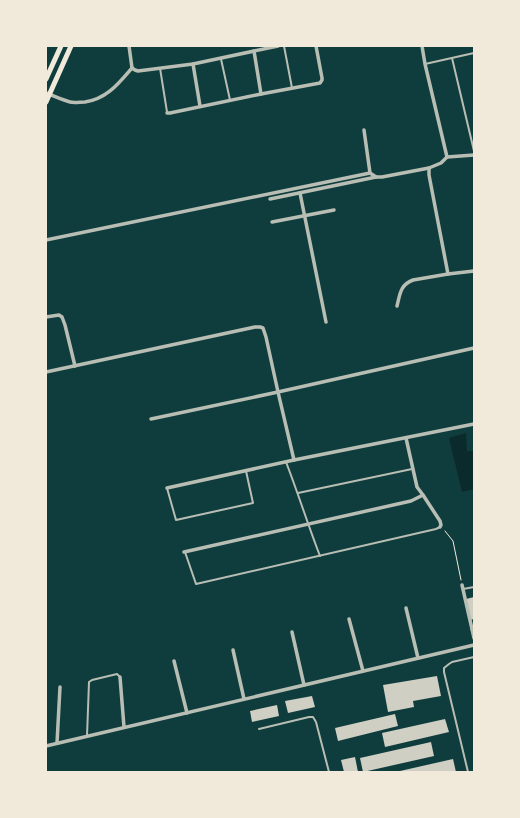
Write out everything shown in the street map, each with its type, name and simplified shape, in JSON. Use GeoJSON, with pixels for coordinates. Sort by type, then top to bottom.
{"type":"FeatureCollection","features":[{"type":"Feature","properties":{"kind":"main road"},"geometry":{"type":"LineString","coordinates":[[46,79],[61,46]]}},
{"type":"Feature","properties":{"kind":"main road"},"geometry":{"type":"LineString","coordinates":[[46,102],[48,94],[71,46]]}},
{"type":"Feature","properties":{"kind":"street"},"geometry":{"type":"LineString","coordinates":[[129,46],[132,68]]}},
{"type":"Feature","properties":{"kind":"street"},"geometry":{"type":"LineString","coordinates":[[132,68],[138,71],[193,64],[278,46]]}},
{"type":"Feature","properties":{"kind":"street"},"geometry":{"type":"LineString","coordinates":[[167,113],[320,83],[322,80],[316,46]]}},
{"type":"Feature","properties":{"kind":"street"},"geometry":{"type":"LineString","coordinates":[[422,46],[447,157]]}},
{"type":"Feature","properties":{"kind":"street"},"geometry":{"type":"LineString","coordinates":[[254,52],[261,94]]}},
{"type":"Feature","properties":{"kind":"street"},"geometry":{"type":"LineString","coordinates":[[193,64],[200,106]]}},
{"type":"Feature","properties":{"kind":"street"},"geometry":{"type":"LineString","coordinates":[[48,94],[70,102],[83,102],[96,99],[112,90],[132,68]]}},
{"type":"Feature","properties":{"kind":"street"},"geometry":{"type":"LineString","coordinates":[[364,130],[370,173]]}},
{"type":"Feature","properties":{"kind":"street"},"geometry":{"type":"LineString","coordinates":[[270,199],[376,177],[429,168],[441,163],[447,157],[474,155]]}},
{"type":"Feature","properties":{"kind":"street"},"geometry":{"type":"LineString","coordinates":[[429,168],[429,175],[448,274]]}},
{"type":"Feature","properties":{"kind":"street"},"geometry":{"type":"LineString","coordinates":[[46,240],[370,173],[376,177]]}},
{"type":"Feature","properties":{"kind":"street"},"geometry":{"type":"LineString","coordinates":[[300,193],[326,322]]}},
{"type":"Feature","properties":{"kind":"street"},"geometry":{"type":"LineString","coordinates":[[272,222],[334,210]]}},
{"type":"Feature","properties":{"kind":"street"},"geometry":{"type":"LineString","coordinates":[[397,306],[401,289],[408,282],[448,274],[474,271]]}},
{"type":"Feature","properties":{"kind":"street"},"geometry":{"type":"LineString","coordinates":[[46,317],[59,315],[62,317],[66,325],[75,366]]}},
{"type":"Feature","properties":{"kind":"street"},"geometry":{"type":"LineString","coordinates":[[46,372],[247,329],[263,328],[294,460]]}},
{"type":"Feature","properties":{"kind":"street"},"geometry":{"type":"LineString","coordinates":[[151,419],[474,348]]}},
{"type":"Feature","properties":{"kind":"street"},"geometry":{"type":"LineString","coordinates":[[167,488],[294,460],[474,424]]}},
{"type":"Feature","properties":{"kind":"street"},"geometry":{"type":"LineString","coordinates":[[406,438],[417,487],[440,521],[440,527]]}},
{"type":"Feature","properties":{"kind":"street"},"geometry":{"type":"LineString","coordinates":[[184,552],[411,501],[423,495]]}},
{"type":"Feature","properties":{"kind":"street"},"geometry":{"type":"LineString","coordinates":[[462,585],[474,638]]}},
{"type":"Feature","properties":{"kind":"street"},"geometry":{"type":"LineString","coordinates":[[406,608],[418,658]]}},
{"type":"Feature","properties":{"kind":"street"},"geometry":{"type":"LineString","coordinates":[[349,619],[363,671]]}},
{"type":"Feature","properties":{"kind":"street"},"geometry":{"type":"LineString","coordinates":[[292,632],[304,685]]}},
{"type":"Feature","properties":{"kind":"street"},"geometry":{"type":"LineString","coordinates":[[46,746],[474,645]]}},
{"type":"Feature","properties":{"kind":"street"},"geometry":{"type":"LineString","coordinates":[[233,650],[244,699]]}},
{"type":"Feature","properties":{"kind":"street"},"geometry":{"type":"LineString","coordinates":[[174,662],[187,713]]}},
{"type":"Feature","properties":{"kind":"street"},"geometry":{"type":"LineString","coordinates":[[120,677],[124,727]]}},
{"type":"Feature","properties":{"kind":"street"},"geometry":{"type":"LineString","coordinates":[[57,743],[60,687]]}},
{"type":"Feature","properties":{"kind":"lane"},"geometry":{"type":"LineString","coordinates":[[284,46],[292,88]]}},
{"type":"Feature","properties":{"kind":"lane"},"geometry":{"type":"LineString","coordinates":[[425,64],[474,53]]}},
{"type":"Feature","properties":{"kind":"lane"},"geometry":{"type":"LineString","coordinates":[[221,58],[230,100]]}},
{"type":"Feature","properties":{"kind":"lane"},"geometry":{"type":"LineString","coordinates":[[452,58],[474,151]]}},
{"type":"Feature","properties":{"kind":"lane"},"geometry":{"type":"LineString","coordinates":[[160,68],[167,113]]}},
{"type":"Feature","properties":{"kind":"lane"},"geometry":{"type":"LineString","coordinates":[[286,462],[320,556]]}},
{"type":"Feature","properties":{"kind":"lane"},"geometry":{"type":"LineString","coordinates":[[298,493],[412,469]]}},
{"type":"Feature","properties":{"kind":"lane"},"geometry":{"type":"LineString","coordinates":[[167,488],[176,520],[253,503],[246,471]]}},
{"type":"Feature","properties":{"kind":"lane"},"geometry":{"type":"LineString","coordinates":[[184,552],[196,584],[440,527]]}},
{"type":"Feature","properties":{"kind":"lane"},"geometry":{"type":"LineString","coordinates":[[463,589],[474,587]]}},
{"type":"Feature","properties":{"kind":"lane"},"geometry":{"type":"LineString","coordinates":[[468,772],[444,668],[449,664],[474,658]]}},
{"type":"Feature","properties":{"kind":"lane"},"geometry":{"type":"LineString","coordinates":[[87,736],[90,682],[117,674],[120,677]]}},
{"type":"Feature","properties":{"kind":"lane"},"geometry":{"type":"LineString","coordinates":[[258,729],[313,717],[316,722],[329,772]]}},
{"type":"Feature","properties":{"kind":"path"},"geometry":{"type":"LineString","coordinates":[[440,527],[446,531],[453,541],[462,585]]}},
{"type":"Feature","properties":{"kind":"water"},"geometry":{"type":"Polygon","coordinates":[[[466,433],[467,451],[474,451],[474,489],[462,492],[449,438],[466,433]]]}},
{"type":"Feature","properties":{"kind":"building"},"geometry":{"type":"Polygon","coordinates":[[[474,597],[474,619],[470,620],[466,599],[474,597]]]}},
{"type":"Feature","properties":{"kind":"building"},"geometry":{"type":"Polygon","coordinates":[[[437,676],[441,696],[413,701],[414,707],[388,712],[383,685],[437,676]]]}},
{"type":"Feature","properties":{"kind":"building"},"geometry":{"type":"Polygon","coordinates":[[[312,696],[315,707],[288,713],[285,701],[312,696]]]}},
{"type":"Feature","properties":{"kind":"building"},"geometry":{"type":"Polygon","coordinates":[[[277,705],[279,716],[252,722],[250,711],[277,705]]]}},
{"type":"Feature","properties":{"kind":"building"},"geometry":{"type":"Polygon","coordinates":[[[395,714],[398,726],[338,741],[335,728],[395,714]]]}},
{"type":"Feature","properties":{"kind":"building"},"geometry":{"type":"Polygon","coordinates":[[[445,719],[449,732],[385,747],[382,733],[445,719]]]}},
{"type":"Feature","properties":{"kind":"building"},"geometry":{"type":"Polygon","coordinates":[[[431,742],[434,756],[363,772],[360,758],[431,742]]]}},
{"type":"Feature","properties":{"kind":"building"},"geometry":{"type":"Polygon","coordinates":[[[355,757],[358,772],[344,772],[341,760],[355,757]]]}},
{"type":"Feature","properties":{"kind":"building"},"geometry":{"type":"Polygon","coordinates":[[[453,759],[456,772],[400,772],[400,771],[453,759]]]}}]}
